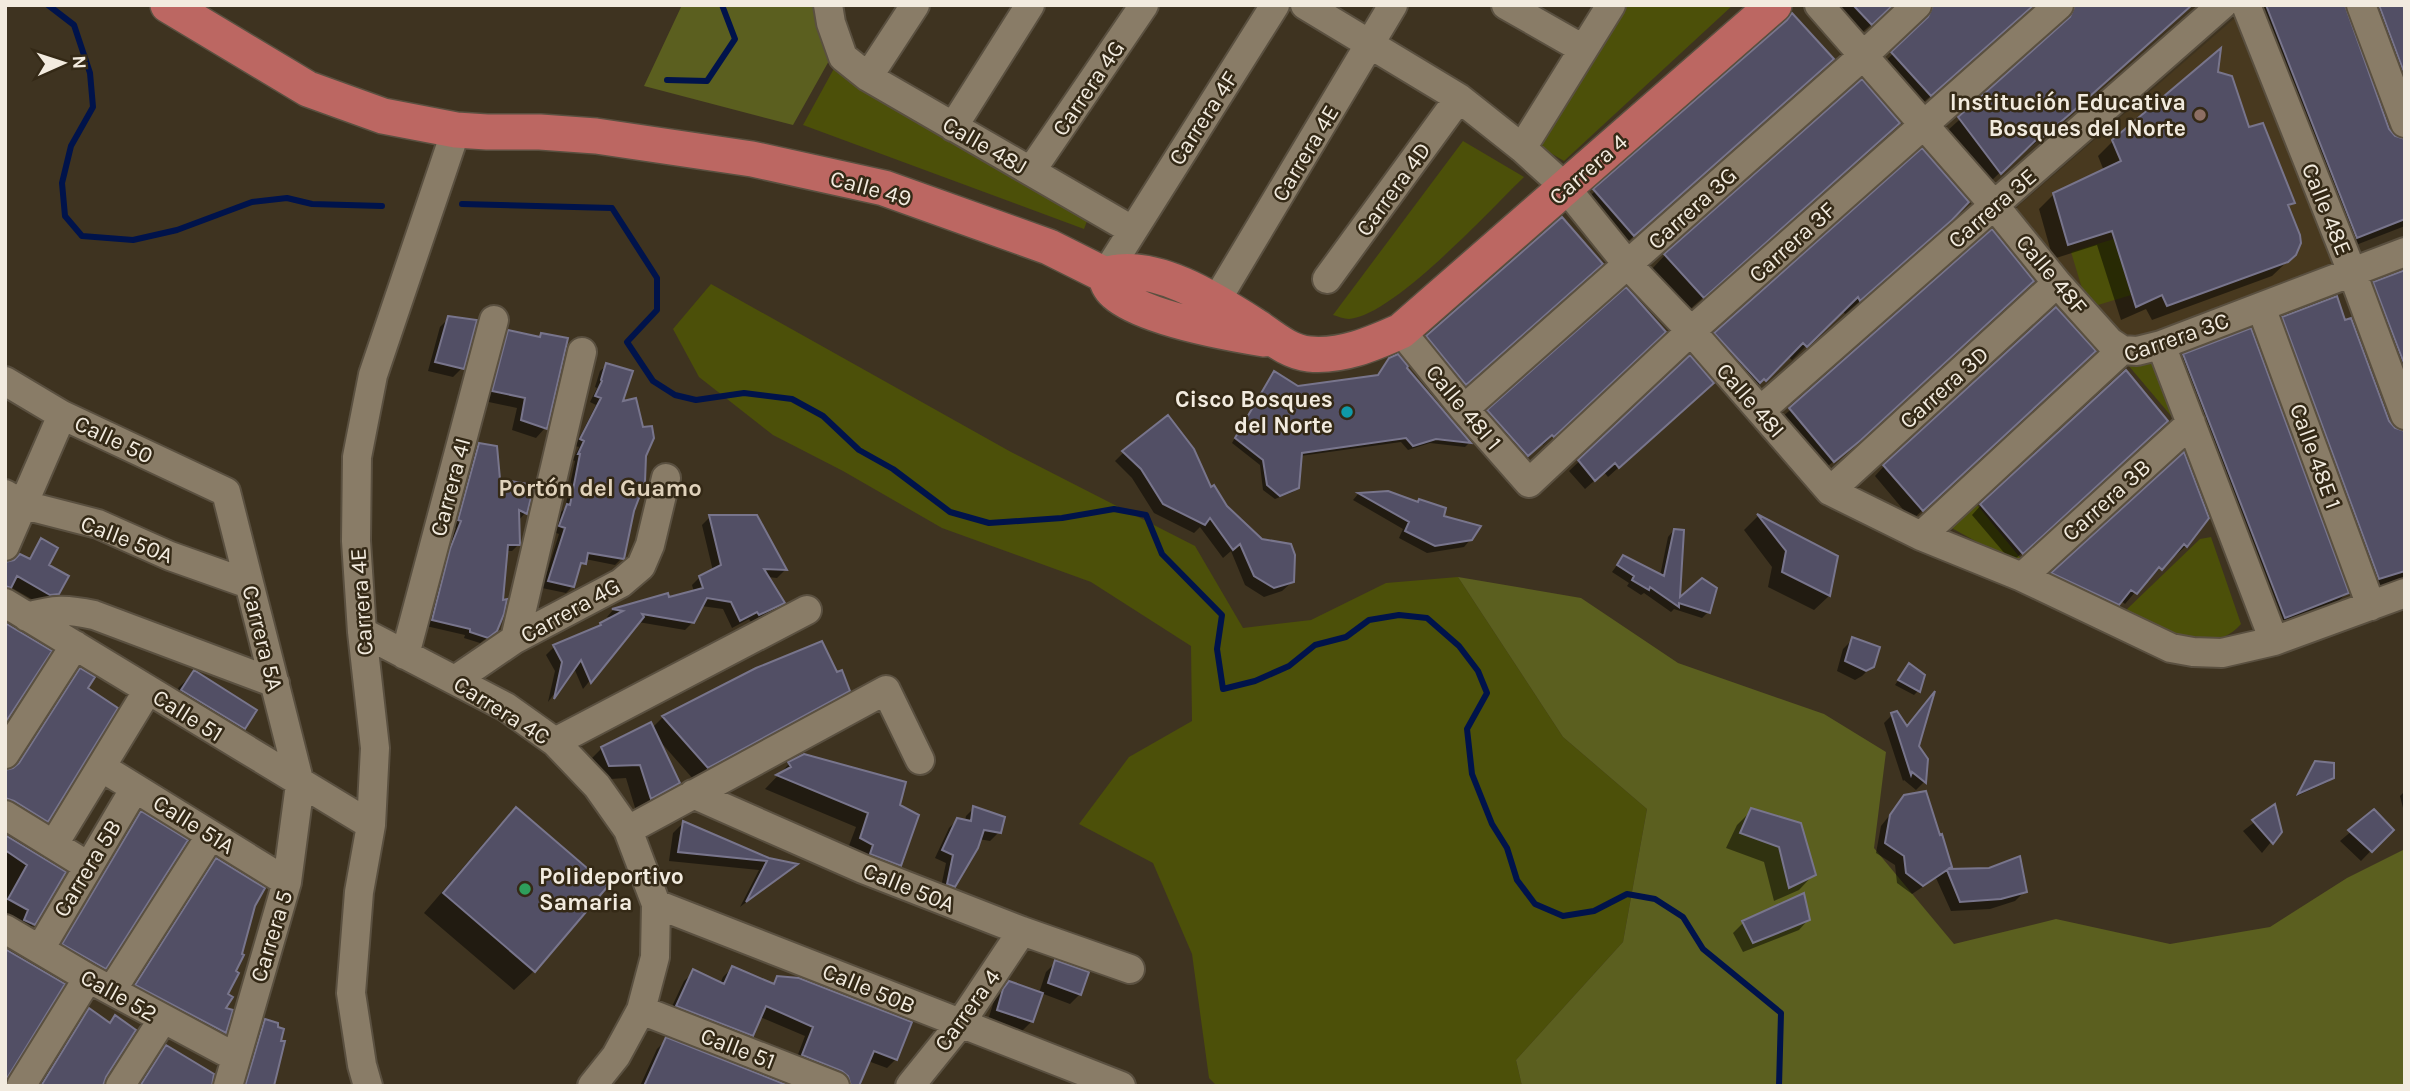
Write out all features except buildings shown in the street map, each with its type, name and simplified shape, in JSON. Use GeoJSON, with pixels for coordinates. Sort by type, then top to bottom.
{"type":"FeatureCollection","features":[{"type":"Feature","properties":{"kind":"main road","name":"Calle 49"},"geometry":{"type":"LineString","coordinates":[[168,5],[308,89],[383,116],[456,130],[540,132],[626,140],[752,159],[884,188],[1049,247],[1105,275]]}},
{"type":"Feature","properties":{"kind":"main road","name":"Carrera 4"},"geometry":{"type":"LineString","coordinates":[[1401,331],[1774,5]]}},
{"type":"Feature","properties":{"kind":"main road"},"geometry":{"type":"LineString","coordinates":[[1279,341],[1210,330],[1164,316],[1125,300],[1114,292],[1105,275],[1123,271],[1179,283],[1216,301],[1279,341],[1291,349],[1309,354],[1361,348],[1401,331]]}},
{"type":"Feature","properties":{"kind":"street","name":"Calle 48J"},"geometry":{"type":"LineString","coordinates":[[828,5],[831,23],[843,57],[868,77],[1132,230]]}},
{"type":"Feature","properties":{"kind":"street"},"geometry":{"type":"LineString","coordinates":[[868,77],[915,5]]}},
{"type":"Feature","properties":{"kind":"street"},"geometry":{"type":"LineString","coordinates":[[953,127],[1030,5]]}},
{"type":"Feature","properties":{"kind":"street","name":"Carrera 4G"},"geometry":{"type":"LineString","coordinates":[[1031,171],[1144,5]]}},
{"type":"Feature","properties":{"kind":"street","name":"Carrera 4F"},"geometry":{"type":"LineString","coordinates":[[1132,230],[1275,5]]}},
{"type":"Feature","properties":{"kind":"street","name":"Calle 48I"},"geometry":{"type":"LineString","coordinates":[[1305,5],[1459,98],[1522,148],[1566,188],[1628,265],[1691,331],[1830,491],[1921,536],[2022,577],[2171,649],[2222,653],[2274,640],[2405,593]]}},
{"type":"Feature","properties":{"kind":"street","name":"Carrera 4E"},"geometry":{"type":"LineString","coordinates":[[1216,301],[1393,5]]}},
{"type":"Feature","properties":{"kind":"street"},"geometry":{"type":"LineString","coordinates":[[1506,5],[1583,50]]}},
{"type":"Feature","properties":{"kind":"street"},"geometry":{"type":"LineString","coordinates":[[1522,148],[1611,5]]}},
{"type":"Feature","properties":{"kind":"street","name":"Calle 48F"},"geometry":{"type":"LineString","coordinates":[[1819,5],[1925,124],[2057,284],[2110,342],[2122,350]]}},
{"type":"Feature","properties":{"kind":"street","name":"Carrera 3G"},"geometry":{"type":"LineString","coordinates":[[1464,409],[1917,5]]}},
{"type":"Feature","properties":{"kind":"street","name":"Carrera 3F"},"geometry":{"type":"LineString","coordinates":[[1529,483],[1691,331],[2059,5]]}},
{"type":"Feature","properties":{"kind":"street","name":"Carrera 3E"},"geometry":{"type":"LineString","coordinates":[[1761,410],[2222,5]]}},
{"type":"Feature","properties":{"kind":"street","name":"Calle 48E"},"geometry":{"type":"LineString","coordinates":[[2246,5],[2352,272],[2405,415]]}},
{"type":"Feature","properties":{"kind":"street"},"geometry":{"type":"LineString","coordinates":[[2361,5],[2405,123]]}},
{"type":"Feature","properties":{"kind":"street","name":"Carrera 4D"},"geometry":{"type":"LineString","coordinates":[[1327,279],[1459,98]]}},
{"type":"Feature","properties":{"kind":"street","name":"Carrera 4E"},"geometry":{"type":"LineString","coordinates":[[368,1086],[362,1065],[351,993],[359,892],[371,825],[375,748],[362,632],[356,541],[357,457],[373,375],[456,130]]}},
{"type":"Feature","properties":{"kind":"street"},"geometry":{"type":"LineString","coordinates":[[1105,275],[1132,230]]}},
{"type":"Feature","properties":{"kind":"street","name":"Carrera 3C"},"geometry":{"type":"LineString","coordinates":[[1921,536],[2122,350],[2137,351],[2161,345],[2405,252]]}},
{"type":"Feature","properties":{"kind":"street","name":"Carrera 3D"},"geometry":{"type":"LineString","coordinates":[[1830,491],[2057,284]]}},
{"type":"Feature","properties":{"kind":"street","name":"Calle 48E 1"},"geometry":{"type":"LineString","coordinates":[[2261,307],[2371,606]]}},
{"type":"Feature","properties":{"kind":"street","name":"Carrera 4I"},"geometry":{"type":"LineString","coordinates":[[405,655],[494,320]]}},
{"type":"Feature","properties":{"kind":"street","name":"Calle 48I 1"},"geometry":{"type":"LineString","coordinates":[[1401,331],[1529,483]]}},
{"type":"Feature","properties":{"kind":"street"},"geometry":{"type":"LineString","coordinates":[[2161,345],[2274,640]]}},
{"type":"Feature","properties":{"kind":"street"},"geometry":{"type":"LineString","coordinates":[[516,639],[582,352]]}},
{"type":"Feature","properties":{"kind":"street","name":"Calle 50"},"geometry":{"type":"LineString","coordinates":[[5,381],[62,415],[226,492]]}},
{"type":"Feature","properties":{"kind":"street"},"geometry":{"type":"LineString","coordinates":[[5,546],[15,500],[62,415]]}},
{"type":"Feature","properties":{"kind":"street","name":"Carrera 3B"},"geometry":{"type":"LineString","coordinates":[[2022,577],[2191,423]]}},
{"type":"Feature","properties":{"kind":"street","name":"Carrera 4G"},"geometry":{"type":"LineString","coordinates":[[455,680],[516,639],[621,583],[641,566],[650,545],[666,478]]}},
{"type":"Feature","properties":{"kind":"street","name":"Carrera 5A"},"geometry":{"type":"LineString","coordinates":[[226,492],[300,784]]}},
{"type":"Feature","properties":{"kind":"street","name":"Calle 50A"},"geometry":{"type":"LineString","coordinates":[[15,500],[98,524],[170,556],[249,584]]}},
{"type":"Feature","properties":{"kind":"street"},"geometry":{"type":"LineString","coordinates":[[16,610],[65,609],[94,615],[275,683]]}},
{"type":"Feature","properties":{"kind":"street","name":"Calle 51"},"geometry":{"type":"LineString","coordinates":[[16,610],[371,825]]}},
{"type":"Feature","properties":{"kind":"street"},"geometry":{"type":"LineString","coordinates":[[555,742],[807,610]]}},
{"type":"Feature","properties":{"kind":"street","name":"Carrera 4C"},"geometry":{"type":"LineString","coordinates":[[362,632],[506,707],[555,742],[597,786],[628,830],[656,904],[655,957],[641,1010],[616,1056],[592,1086]]}},
{"type":"Feature","properties":{"kind":"street"},"geometry":{"type":"LineString","coordinates":[[5,754],[75,646]]}},
{"type":"Feature","properties":{"kind":"street"},"geometry":{"type":"LineString","coordinates":[[54,844],[148,690]]}},
{"type":"Feature","properties":{"kind":"street"},"geometry":{"type":"LineString","coordinates":[[628,830],[886,690],[920,760]]}},
{"type":"Feature","properties":{"kind":"street","name":"Calle 51A"},"geometry":{"type":"LineString","coordinates":[[101,767],[288,882]]}},
{"type":"Feature","properties":{"kind":"street","name":"Carrera 5"},"geometry":{"type":"LineString","coordinates":[[228,1086],[288,882],[300,784]]}},
{"type":"Feature","properties":{"kind":"street","name":"Carrera 5B"},"geometry":{"type":"LineString","coordinates":[[40,949],[135,788]]}},
{"type":"Feature","properties":{"kind":"street","name":"Calle 50A"},"geometry":{"type":"LineString","coordinates":[[693,794],[863,869],[1022,931],[1130,969]]}},
{"type":"Feature","properties":{"kind":"street"},"geometry":{"type":"LineString","coordinates":[[5,815],[88,866]]}},
{"type":"Feature","properties":{"kind":"street"},"geometry":{"type":"LineString","coordinates":[[21,1086],[211,835]]}},
{"type":"Feature","properties":{"kind":"street","name":"Calle 50B"},"geometry":{"type":"LineString","coordinates":[[656,904],[1121,1086]]}},
{"type":"Feature","properties":{"kind":"street","name":"Carrera 4"},"geometry":{"type":"LineString","coordinates":[[910,1086],[960,1024],[1022,931]]}},
{"type":"Feature","properties":{"kind":"street","name":"Calle 52"},"geometry":{"type":"LineString","coordinates":[[6,932],[235,1057]]}},
{"type":"Feature","properties":{"kind":"street","name":"Calle 51"},"geometry":{"type":"LineString","coordinates":[[641,1010],[835,1086]]}},
{"type":"Feature","properties":{"kind":"street"},"geometry":{"type":"LineString","coordinates":[[120,1086],[163,1019]]}},
{"type":"Feature","properties":{"kind":"shaded area"},"geometry":{"type":"Polygon","coordinates":[[[1620,5],[1733,5],[1564,161],[1532,142],[1620,5]]]}},
{"type":"Feature","properties":{"kind":"shaded area","name":"Institución Educativa Bosques del Norte"},"geometry":{"type":"Polygon","coordinates":[[[2237,16],[2340,265],[2162,334],[2119,339],[2009,214],[2237,16]]]}},
{"type":"Feature","properties":{"kind":"shaded area"},"geometry":{"type":"Polygon","coordinates":[[[837,63],[1089,216],[1084,229],[803,125],[837,63]]]}},
{"type":"Feature","properties":{"kind":"shaded area"},"geometry":{"type":"Polygon","coordinates":[[[1463,141],[1524,177],[1440,259],[1390,300],[1368,313],[1349,319],[1333,315],[1463,141]]]}},
{"type":"Feature","properties":{"kind":"shaded area"},"geometry":{"type":"Polygon","coordinates":[[[2114,239],[2131,295],[2088,308],[2071,252],[2114,239]]]}},
{"type":"Feature","properties":{"kind":"shaded area"},"geometry":{"type":"Polygon","coordinates":[[[711,284],[1011,452],[1195,546],[1243,628],[1311,620],[1386,583],[1458,577],[1563,737],[1647,809],[1623,942],[1516,1060],[1522,1086],[1217,1086],[1209,1078],[1192,954],[1153,863],[1079,824],[1129,757],[1192,721],[1191,646],[1091,582],[942,528],[843,471],[773,435],[699,377],[673,329],[711,284]]]}},
{"type":"Feature","properties":{"kind":"shaded area"},"geometry":{"type":"Polygon","coordinates":[[[2151,353],[2178,411],[2172,417],[2128,365],[2151,353]]]}},
{"type":"Feature","properties":{"kind":"shaded area"},"geometry":{"type":"Polygon","coordinates":[[[1974,501],[2022,560],[2017,564],[1948,526],[1974,501]]]}},
{"type":"Feature","properties":{"kind":"shaded area"},"geometry":{"type":"Polygon","coordinates":[[[2211,537],[2241,624],[2229,634],[2200,640],[2184,637],[2124,612],[2200,539],[2211,537]]]}},
{"type":"Feature","properties":{"kind":"green space"},"geometry":{"type":"Polygon","coordinates":[[[682,5],[816,5],[830,59],[793,125],[644,86],[682,5]]]}},
{"type":"Feature","properties":{"kind":"green space"},"geometry":{"type":"Polygon","coordinates":[[[1458,577],[1581,598],[1678,663],[1824,714],[1886,752],[1874,848],[1954,944],[2056,919],[2170,944],[2270,927],[2347,878],[2405,849],[2405,1086],[1522,1086],[1516,1060],[1623,942],[1647,809],[1563,737],[1458,577]]]}},
{"type":"Feature","properties":{"kind":"waterway"},"geometry":{"type":"LineString","coordinates":[[48,5],[74,25],[90,73],[93,107],[71,146],[62,183],[65,216],[82,236],[133,240],[177,230],[252,202],[287,198],[312,204],[382,206]]}},
{"type":"Feature","properties":{"kind":"waterway"},"geometry":{"type":"LineString","coordinates":[[667,80],[707,81],[735,39],[722,5]]}},
{"type":"Feature","properties":{"kind":"waterway"},"geometry":{"type":"LineString","coordinates":[[462,204],[612,208],[657,278],[657,310],[627,342],[653,381],[675,395],[696,400],[744,393],[792,399],[823,416],[859,450],[893,469],[950,512],[989,523],[1062,518],[1114,509],[1146,515],[1162,554],[1222,615],[1217,649],[1223,689],[1255,681],[1289,666],[1315,645],[1346,637],[1369,620],[1399,615],[1427,618],[1459,646],[1478,671],[1487,693],[1467,729],[1472,774],[1492,824],[1507,848],[1517,880],[1535,904],[1563,916],[1594,911],[1627,894],[1655,899],[1683,917],[1703,949],[1781,1013],[1779,1086]]}},
{"type":"Feature","properties":{"kind":"place","name":"Institución Educativa Bosques del Norte"},"geometry":{"type":"Point","coordinates":[2200,115]}},
{"type":"Feature","properties":{"kind":"place","name":"Cisco Bosques del Norte"},"geometry":{"type":"Point","coordinates":[1347,412]}},
{"type":"Feature","properties":{"kind":"place","name":"Polideportivo Samaria"},"geometry":{"type":"Point","coordinates":[525,889]}},
{"type":"Feature","properties":{"kind":"district","name":"Portón del Guamo"},"geometry":{"type":"Point","coordinates":[600,488]}}]}
